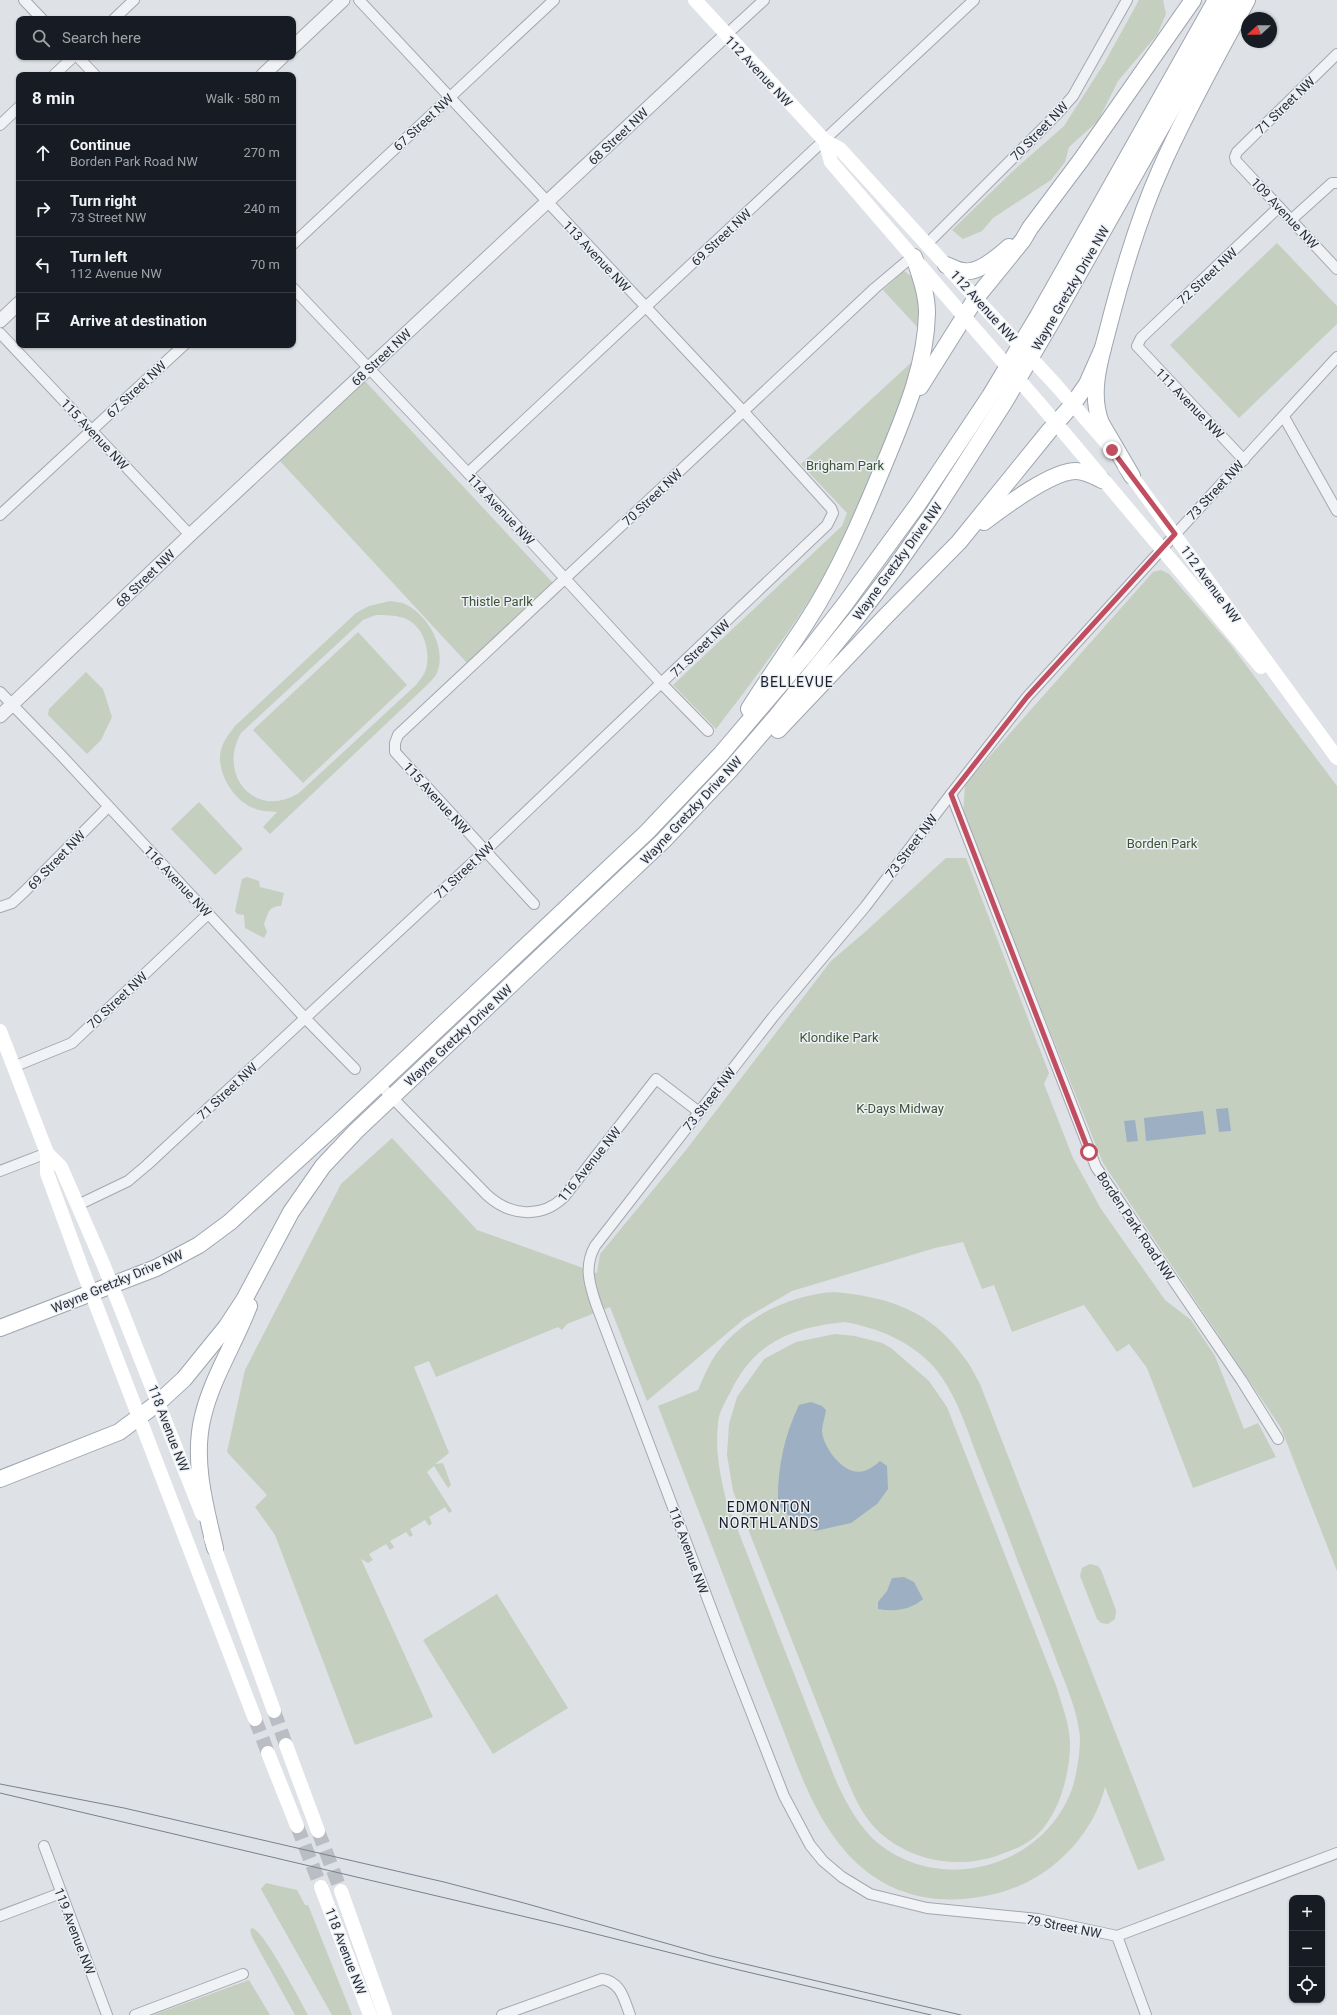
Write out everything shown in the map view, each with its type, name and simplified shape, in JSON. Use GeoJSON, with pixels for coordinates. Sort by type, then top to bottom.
{"type":"FeatureCollection","features":[{"type":"Feature","properties":{"kind":"main road","name":"112 Avenue NW"},"geometry":{"type":"LineString","coordinates":[[694,0],[825,141],[840,149],[1073,404],[1132,476],[1335,752]]}},
{"type":"Feature","properties":{"kind":"main road"},"geometry":{"type":"LineString","coordinates":[[909,405],[976,298],[1023,240],[1030,228],[1081,160],[1193,0]]}},
{"type":"Feature","properties":{"kind":"main road","name":"Wayne Gretzky Drive NW"},"geometry":{"type":"LineString","coordinates":[[0,1328],[92,1293],[181,1256],[216,1233],[262,1194],[647,832],[721,754],[807,653],[845,604],[918,504],[954,451],[1038,316],[1216,0]]}},
{"type":"Feature","properties":{"kind":"main road","name":"Wayne Gretzky Drive NW"},"geometry":{"type":"LineString","coordinates":[[0,1479],[119,1432],[159,1402],[184,1379],[227,1326],[270,1253],[291,1212],[323,1166],[392,1098],[631,873],[730,770],[776,718],[894,569],[950,488],[1004,403],[1051,323],[1234,0]]}},
{"type":"Feature","properties":{"kind":"main road"},"geometry":{"type":"LineString","coordinates":[[1132,476],[1097,414],[1095,390],[1103,348],[1131,247],[1162,167],[1247,0]]}},
{"type":"Feature","properties":{"kind":"main road","name":"112 Avenue NW"},"geometry":{"type":"LineString","coordinates":[[825,141],[831,162],[914,256],[1102,480],[1335,752]]}},
{"type":"Feature","properties":{"kind":"main road"},"geometry":{"type":"LineString","coordinates":[[946,265],[965,272],[977,269],[997,258],[1030,228]]}},
{"type":"Feature","properties":{"kind":"main road"},"geometry":{"type":"LineString","coordinates":[[721,754],[825,591],[857,529],[909,405],[920,368],[927,311],[925,294],[914,256]]}},
{"type":"Feature","properties":{"kind":"main road"},"geometry":{"type":"LineString","coordinates":[[730,770],[779,729],[885,617],[959,542],[1073,404],[1087,384],[1103,348]]}},
{"type":"Feature","properties":{"kind":"main road"},"geometry":{"type":"LineString","coordinates":[[959,542],[1006,505],[1061,475],[1075,471],[1082,472],[1102,480]]}},
{"type":"Feature","properties":{"kind":"main road","name":"118 Avenue NW"},"geometry":{"type":"LineString","coordinates":[[0,1031],[46,1153],[47,1173],[139,1418],[255,1718]]}},
{"type":"Feature","properties":{"kind":"main road","name":"118 Avenue NW"},"geometry":{"type":"LineString","coordinates":[[46,1153],[61,1167],[112,1285],[215,1548],[274,1711]]}},
{"type":"Feature","properties":{"kind":"main road"},"geometry":{"type":"LineString","coordinates":[[215,1548],[202,1493],[200,1472],[199,1441],[203,1416],[270,1253]]}},
{"type":"Feature","properties":{"kind":"main road"},"geometry":{"type":"LineString","coordinates":[[286,1745],[318,1831]]}},
{"type":"Feature","properties":{"kind":"main road"},"geometry":{"type":"LineString","coordinates":[[268,1753],[297,1826]]}},
{"type":"Feature","properties":{"kind":"main road","name":"118 Avenue NW"},"geometry":{"type":"LineString","coordinates":[[321,1887],[370,2015]]}},
{"type":"Feature","properties":{"kind":"main road","name":"118 Avenue NW"},"geometry":{"type":"LineString","coordinates":[[341,1891],[385,2015]]}},
{"type":"Feature","properties":{"kind":"street"},"geometry":{"type":"LineString","coordinates":[[24,0],[39,16]]}},
{"type":"Feature","properties":{"kind":"street"},"geometry":{"type":"LineString","coordinates":[[117,16],[134,0]]}},
{"type":"Feature","properties":{"kind":"street"},"geometry":{"type":"LineString","coordinates":[[296,43],[343,0]]}},
{"type":"Feature","properties":{"kind":"street","name":"113 Avenue NW"},"geometry":{"type":"LineString","coordinates":[[359,0],[744,412],[831,508],[833,513]]}},
{"type":"Feature","properties":{"kind":"street","name":"67 Street NW"},"geometry":{"type":"LineString","coordinates":[[296,241],[554,0]]}},
{"type":"Feature","properties":{"kind":"street","name":"68 Street NW"},"geometry":{"type":"LineString","coordinates":[[0,716],[190,534],[764,0]]}},
{"type":"Feature","properties":{"kind":"street","name":"69 Street NW"},"geometry":{"type":"LineString","coordinates":[[468,474],[974,0]]}},
{"type":"Feature","properties":{"kind":"street","name":"70 Street NW"},"geometry":{"type":"LineString","coordinates":[[927,244],[1057,114],[1073,96],[1127,0]]}},
{"type":"Feature","properties":{"kind":"street","name":"71 Street NW"},"geometry":{"type":"LineString","coordinates":[[1234,157],[1236,152],[1337,54]]}},
{"type":"Feature","properties":{"kind":"street"},"geometry":{"type":"LineString","coordinates":[[57,72],[70,60]]}},
{"type":"Feature","properties":{"kind":"street"},"geometry":{"type":"LineString","coordinates":[[81,60],[92,72]]}},
{"type":"Feature","properties":{"kind":"street"},"geometry":{"type":"LineString","coordinates":[[266,72],[279,60]]}},
{"type":"Feature","properties":{"kind":"street"},"geometry":{"type":"LineString","coordinates":[[0,125],[16,110]]}},
{"type":"Feature","properties":{"kind":"street","name":"109 Avenue NW"},"geometry":{"type":"LineString","coordinates":[[1234,157],[1236,161],[1337,269]]}},
{"type":"Feature","properties":{"kind":"street"},"geometry":{"type":"LineString","coordinates":[[1291,220],[1332,183],[1337,183]]}},
{"type":"Feature","properties":{"kind":"street","name":"72 Street NW"},"geometry":{"type":"LineString","coordinates":[[1137,346],[1141,338],[1279,207]]}},
{"type":"Feature","properties":{"kind":"street","name":"70 Street NW"},"geometry":{"type":"LineString","coordinates":[[395,743],[398,735],[565,578],[875,288],[914,256]]}},
{"type":"Feature","properties":{"kind":"street","name":"114 Avenue NW"},"geometry":{"type":"LineString","coordinates":[[296,291],[565,578],[662,684],[708,731]]}},
{"type":"Feature","properties":{"kind":"street"},"geometry":{"type":"LineString","coordinates":[[0,321],[16,306]]}},
{"type":"Feature","properties":{"kind":"street","name":"115 Avenue NW"},"geometry":{"type":"LineString","coordinates":[[0,333],[190,534]]}},
{"type":"Feature","properties":{"kind":"street","name":"111 Avenue NW"},"geometry":{"type":"LineString","coordinates":[[1137,346],[1244,460]]}},
{"type":"Feature","properties":{"kind":"street","name":"67 Street NW"},"geometry":{"type":"LineString","coordinates":[[0,515],[181,348]]}},
{"type":"Feature","properties":{"kind":"street","name":"73 Street NW"},"geometry":{"type":"LineString","coordinates":[[588,1262],[595,1246],[699,1112],[773,1017],[865,907],[1027,697],[1161,549],[1284,417],[1337,357]]}},
{"type":"Feature","properties":{"kind":"street"},"geometry":{"type":"LineString","coordinates":[[1284,417],[1337,511]]}},
{"type":"Feature","properties":{"kind":"street","name":"71 Street NW"},"geometry":{"type":"LineString","coordinates":[[78,1205],[128,1181],[485,851],[662,684],[827,525],[833,513]]}},
{"type":"Feature","properties":{"kind":"street","name":"116 Avenue NW"},"geometry":{"type":"LineString","coordinates":[[0,692],[305,1018],[356,1069]]}},
{"type":"Feature","properties":{"kind":"street","name":"115 Avenue NW"},"geometry":{"type":"LineString","coordinates":[[395,743],[395,752],[534,904]]}},
{"type":"Feature","properties":{"kind":"street","name":"Borden Park Road NW"},"geometry":{"type":"LineString","coordinates":[[951,794],[1096,1167],[1242,1381],[1278,1439]]}},
{"type":"Feature","properties":{"kind":"street","name":"69 Street NW"},"geometry":{"type":"LineString","coordinates":[[0,907],[12,902],[24,892],[108,807]]}},
{"type":"Feature","properties":{"kind":"street","name":"70 Street NW"},"geometry":{"type":"LineString","coordinates":[[13,1066],[72,1042],[208,914]]}},
{"type":"Feature","properties":{"kind":"street","name":"116 Avenue NW"},"geometry":{"type":"LineString","coordinates":[[379,1084],[495,1203],[505,1208],[529,1213],[545,1210],[564,1197],[656,1079],[699,1112]]}},
{"type":"Feature","properties":{"kind":"street"},"geometry":{"type":"LineString","coordinates":[[0,1171],[46,1153]]}},
{"type":"Feature","properties":{"kind":"street","name":"116 Avenue NW"},"geometry":{"type":"LineString","coordinates":[[588,1262],[588,1271],[594,1297],[730,1658],[784,1796],[802,1833]]}},
{"type":"Feature","properties":{"kind":"street","name":"79 Street NW"},"geometry":{"type":"LineString","coordinates":[[802,1833],[817,1855],[830,1868],[854,1885],[885,1898],[936,1910],[1038,1919],[1117,1936],[1337,1853]]}},
{"type":"Feature","properties":{"kind":"street","name":"119 Avenue NW"},"geometry":{"type":"LineString","coordinates":[[44,1846],[107,2015]]}},
{"type":"Feature","properties":{"kind":"street"},"geometry":{"type":"LineString","coordinates":[[0,1916],[61,1893]]}},
{"type":"Feature","properties":{"kind":"street"},"geometry":{"type":"LineString","coordinates":[[1117,1936],[1146,2015]]}},
{"type":"Feature","properties":{"kind":"street"},"geometry":{"type":"LineString","coordinates":[[135,2015],[242,1974]]}},
{"type":"Feature","properties":{"kind":"street"},"geometry":{"type":"LineString","coordinates":[[502,2015],[594,1980],[609,1980],[618,1987],[630,2015]]}},
{"type":"Feature","properties":{"kind":"green space"},"geometry":{"type":"Polygon","coordinates":[[[1139,0],[1163,0],[1166,14],[1157,35],[1118,81],[1098,121],[1069,147],[1065,162],[1051,180],[993,218],[982,231],[963,239],[952,230],[1013,171],[1064,126],[1105,62],[1139,0]]]}},
{"type":"Feature","properties":{"kind":"green space"},"geometry":{"type":"Polygon","coordinates":[[[1277,243],[1337,306],[1337,324],[1239,418],[1170,345],[1277,243]]]}},
{"type":"Feature","properties":{"kind":"green space","name":"Brigham Park"},"geometry":{"type":"Polygon","coordinates":[[[904,271],[912,277],[919,299],[921,298],[922,332],[916,364],[911,380],[876,473],[856,519],[826,574],[773,653],[716,729],[673,685],[842,526],[847,513],[801,464],[914,360],[920,330],[883,290],[904,271]]]}},
{"type":"Feature","properties":{"kind":"green space","name":"Thistle Parlk"},"geometry":{"type":"Polygon","coordinates":[[[365,381],[553,583],[467,663],[280,461],[365,381]]]}},
{"type":"Feature","properties":{"kind":"green space","name":"Borden Park"},"geometry":{"type":"Polygon","coordinates":[[[1161,570],[1169,574],[1230,644],[1337,786],[1337,1571],[1281,1428],[1103,1163],[963,815],[965,784],[1153,572],[1161,570]]]}},
{"type":"Feature","properties":{"kind":"green space"},"geometry":{"type":"Polygon","coordinates":[[[390,601],[400,602],[413,609],[421,616],[428,624],[437,643],[439,663],[437,673],[427,685],[270,834],[263,827],[277,812],[264,811],[249,806],[230,788],[222,772],[220,764],[223,744],[235,726],[356,613],[369,606],[390,601]],[[376,615],[363,620],[241,733],[235,749],[234,764],[237,778],[244,789],[255,797],[268,801],[283,800],[299,793],[416,685],[422,677],[427,665],[427,648],[425,640],[417,627],[404,618],[376,615]]]}},
{"type":"Feature","properties":{"kind":"green space"},"geometry":{"type":"Polygon","coordinates":[[[358,632],[407,685],[303,783],[253,730],[358,632]]]}},
{"type":"Feature","properties":{"kind":"green space"},"geometry":{"type":"Polygon","coordinates":[[[86,672],[103,689],[112,717],[101,740],[87,754],[48,715],[49,709],[86,672]]]}},
{"type":"Feature","properties":{"kind":"green space"},"geometry":{"type":"Polygon","coordinates":[[[199,802],[243,849],[215,875],[171,829],[199,802]]]}},
{"type":"Feature","properties":{"kind":"green space","name":"K-Days Midway"},"geometry":{"type":"Polygon","coordinates":[[[946,858],[966,858],[1049,1073],[1044,1084],[1073,1158],[1101,1209],[1165,1300],[1191,1320],[1215,1356],[1244,1429],[1258,1423],[1276,1457],[1193,1488],[1147,1368],[1129,1344],[1117,1352],[1084,1305],[1012,1332],[994,1285],[982,1289],[963,1242],[935,1248],[792,1291],[744,1319],[647,1401],[610,1307],[567,1324],[562,1330],[558,1327],[436,1377],[429,1361],[414,1367],[449,1453],[435,1464],[443,1463],[451,1485],[448,1488],[434,1466],[427,1472],[452,1511],[449,1513],[445,1507],[429,1517],[432,1523],[429,1526],[425,1520],[410,1529],[413,1535],[410,1537],[406,1532],[390,1541],[394,1547],[390,1550],[386,1544],[369,1554],[373,1560],[368,1563],[361,1559],[433,1717],[355,1745],[275,1535],[255,1507],[267,1495],[227,1452],[245,1370],[341,1184],[392,1138],[477,1230],[597,1273],[600,1254],[686,1150],[831,961],[946,858]]]}},
{"type":"Feature","properties":{"kind":"green space"},"geometry":{"type":"Polygon","coordinates":[[[247,877],[259,881],[260,887],[284,893],[281,906],[273,907],[269,911],[264,924],[267,932],[264,938],[245,928],[244,915],[237,914],[235,911],[242,879],[247,877]]]}},
{"type":"Feature","properties":{"kind":"green space"},"geometry":{"type":"Polygon","coordinates":[[[834,1292],[854,1294],[890,1302],[922,1317],[937,1327],[966,1359],[980,1384],[1165,1860],[1138,1870],[1105,1787],[1091,1822],[1080,1838],[1053,1866],[1037,1877],[1002,1892],[964,1899],[928,1898],[910,1894],[892,1887],[876,1878],[860,1866],[847,1853],[825,1823],[807,1790],[658,1406],[698,1390],[711,1362],[721,1347],[748,1323],[781,1305],[798,1298],[834,1292]],[[845,1322],[826,1324],[791,1333],[763,1350],[750,1362],[739,1376],[720,1412],[718,1420],[718,1453],[720,1472],[726,1500],[834,1776],[842,1794],[859,1822],[879,1844],[905,1860],[934,1868],[963,1869],[991,1864],[1018,1853],[1041,1836],[1060,1813],[1073,1786],[1077,1766],[1080,1736],[1078,1722],[1068,1690],[964,1421],[948,1386],[933,1366],[914,1349],[893,1337],[845,1322]]]}},
{"type":"Feature","properties":{"kind":"green space"},"geometry":{"type":"Polygon","coordinates":[[[835,1334],[855,1336],[882,1343],[891,1348],[929,1381],[947,1407],[1057,1688],[1070,1737],[1070,1755],[1066,1779],[1058,1804],[1046,1825],[1035,1837],[1016,1849],[991,1858],[974,1861],[941,1861],[909,1852],[880,1833],[865,1816],[848,1782],[733,1491],[727,1455],[729,1424],[737,1397],[764,1359],[796,1342],[835,1334]]]}},
{"type":"Feature","properties":{"kind":"green space"},"geometry":{"type":"Polygon","coordinates":[[[1090,1564],[1098,1566],[1101,1570],[1116,1610],[1115,1619],[1108,1624],[1101,1623],[1097,1619],[1080,1576],[1082,1568],[1090,1564]]]}},
{"type":"Feature","properties":{"kind":"green space"},"geometry":{"type":"Polygon","coordinates":[[[497,1594],[568,1708],[493,1754],[423,1640],[497,1594]]]}},
{"type":"Feature","properties":{"kind":"green space"},"geometry":{"type":"Polygon","coordinates":[[[266,1883],[297,1890],[305,1905],[308,1905],[352,2015],[332,2015],[261,1889],[266,1883]]]}},
{"type":"Feature","properties":{"kind":"green space"},"geometry":{"type":"Polygon","coordinates":[[[252,1928],[257,1931],[273,1953],[308,2015],[295,2015],[252,1937],[250,1930],[252,1928]]]}},
{"type":"Feature","properties":{"kind":"green space"},"geometry":{"type":"Polygon","coordinates":[[[249,1980],[270,2015],[153,2015],[249,1980]]]}},
{"type":"Feature","properties":{"kind":"water"},"geometry":{"type":"Polygon","coordinates":[[[1228,1108],[1231,1131],[1219,1132],[1216,1109],[1228,1108]]]}},
{"type":"Feature","properties":{"kind":"water"},"geometry":{"type":"Polygon","coordinates":[[[1203,1111],[1206,1134],[1146,1141],[1144,1118],[1203,1111]]]}},
{"type":"Feature","properties":{"kind":"water"},"geometry":{"type":"Polygon","coordinates":[[[1135,1120],[1138,1141],[1127,1142],[1124,1121],[1135,1120]]]}},
{"type":"Feature","properties":{"kind":"water"},"geometry":{"type":"Polygon","coordinates":[[[811,1402],[822,1406],[826,1410],[822,1432],[827,1446],[837,1460],[843,1466],[857,1472],[864,1471],[880,1461],[887,1466],[888,1489],[877,1504],[851,1523],[815,1531],[790,1517],[778,1505],[780,1466],[789,1429],[799,1405],[811,1402]]]}},
{"type":"Feature","properties":{"kind":"water"},"geometry":{"type":"Polygon","coordinates":[[[904,1577],[914,1582],[923,1599],[908,1608],[896,1610],[878,1609],[878,1602],[887,1591],[892,1578],[904,1577]]]}},
{"type":"Feature","properties":{"kind":"tunnel"},"geometry":{"type":"LineString","coordinates":[[274,1711],[286,1745]]}},
{"type":"Feature","properties":{"kind":"tunnel"},"geometry":{"type":"LineString","coordinates":[[255,1719],[268,1753]]}},
{"type":"Feature","properties":{"kind":"tunnel"},"geometry":{"type":"LineString","coordinates":[[297,1826],[321,1887]]}},
{"type":"Feature","properties":{"kind":"tunnel"},"geometry":{"type":"LineString","coordinates":[[318,1831],[341,1891]]}},
{"type":"Feature","properties":{"kind":"tram line"},"geometry":{"type":"LineString","coordinates":[[0,1784],[124,1808],[444,1882],[711,1956],[961,2015]]}},
{"type":"Feature","properties":{"kind":"tram line"},"geometry":{"type":"LineString","coordinates":[[0,1793],[560,1925],[739,1970],[931,2015]]}},
{"type":"Feature","properties":{"kind":"district","name":"BELLEVUE"},"geometry":{"type":"Point","coordinates":[797,682]}},
{"type":"Feature","properties":{"kind":"district","name":"EDMONTON NORTHLANDS"},"geometry":{"type":"Point","coordinates":[769,1516]}},
{"type":"Feature","properties":{"kind":"route"},"geometry":{"type":"LineString","coordinates":[[1089,1152],[951,794],[1027,697],[1175,534],[1112,450]]}},
{"type":"Feature","properties":{"kind":"park label","name":"Klondike Park"},"geometry":{"type":"Point","coordinates":[839,1037]}}]}
